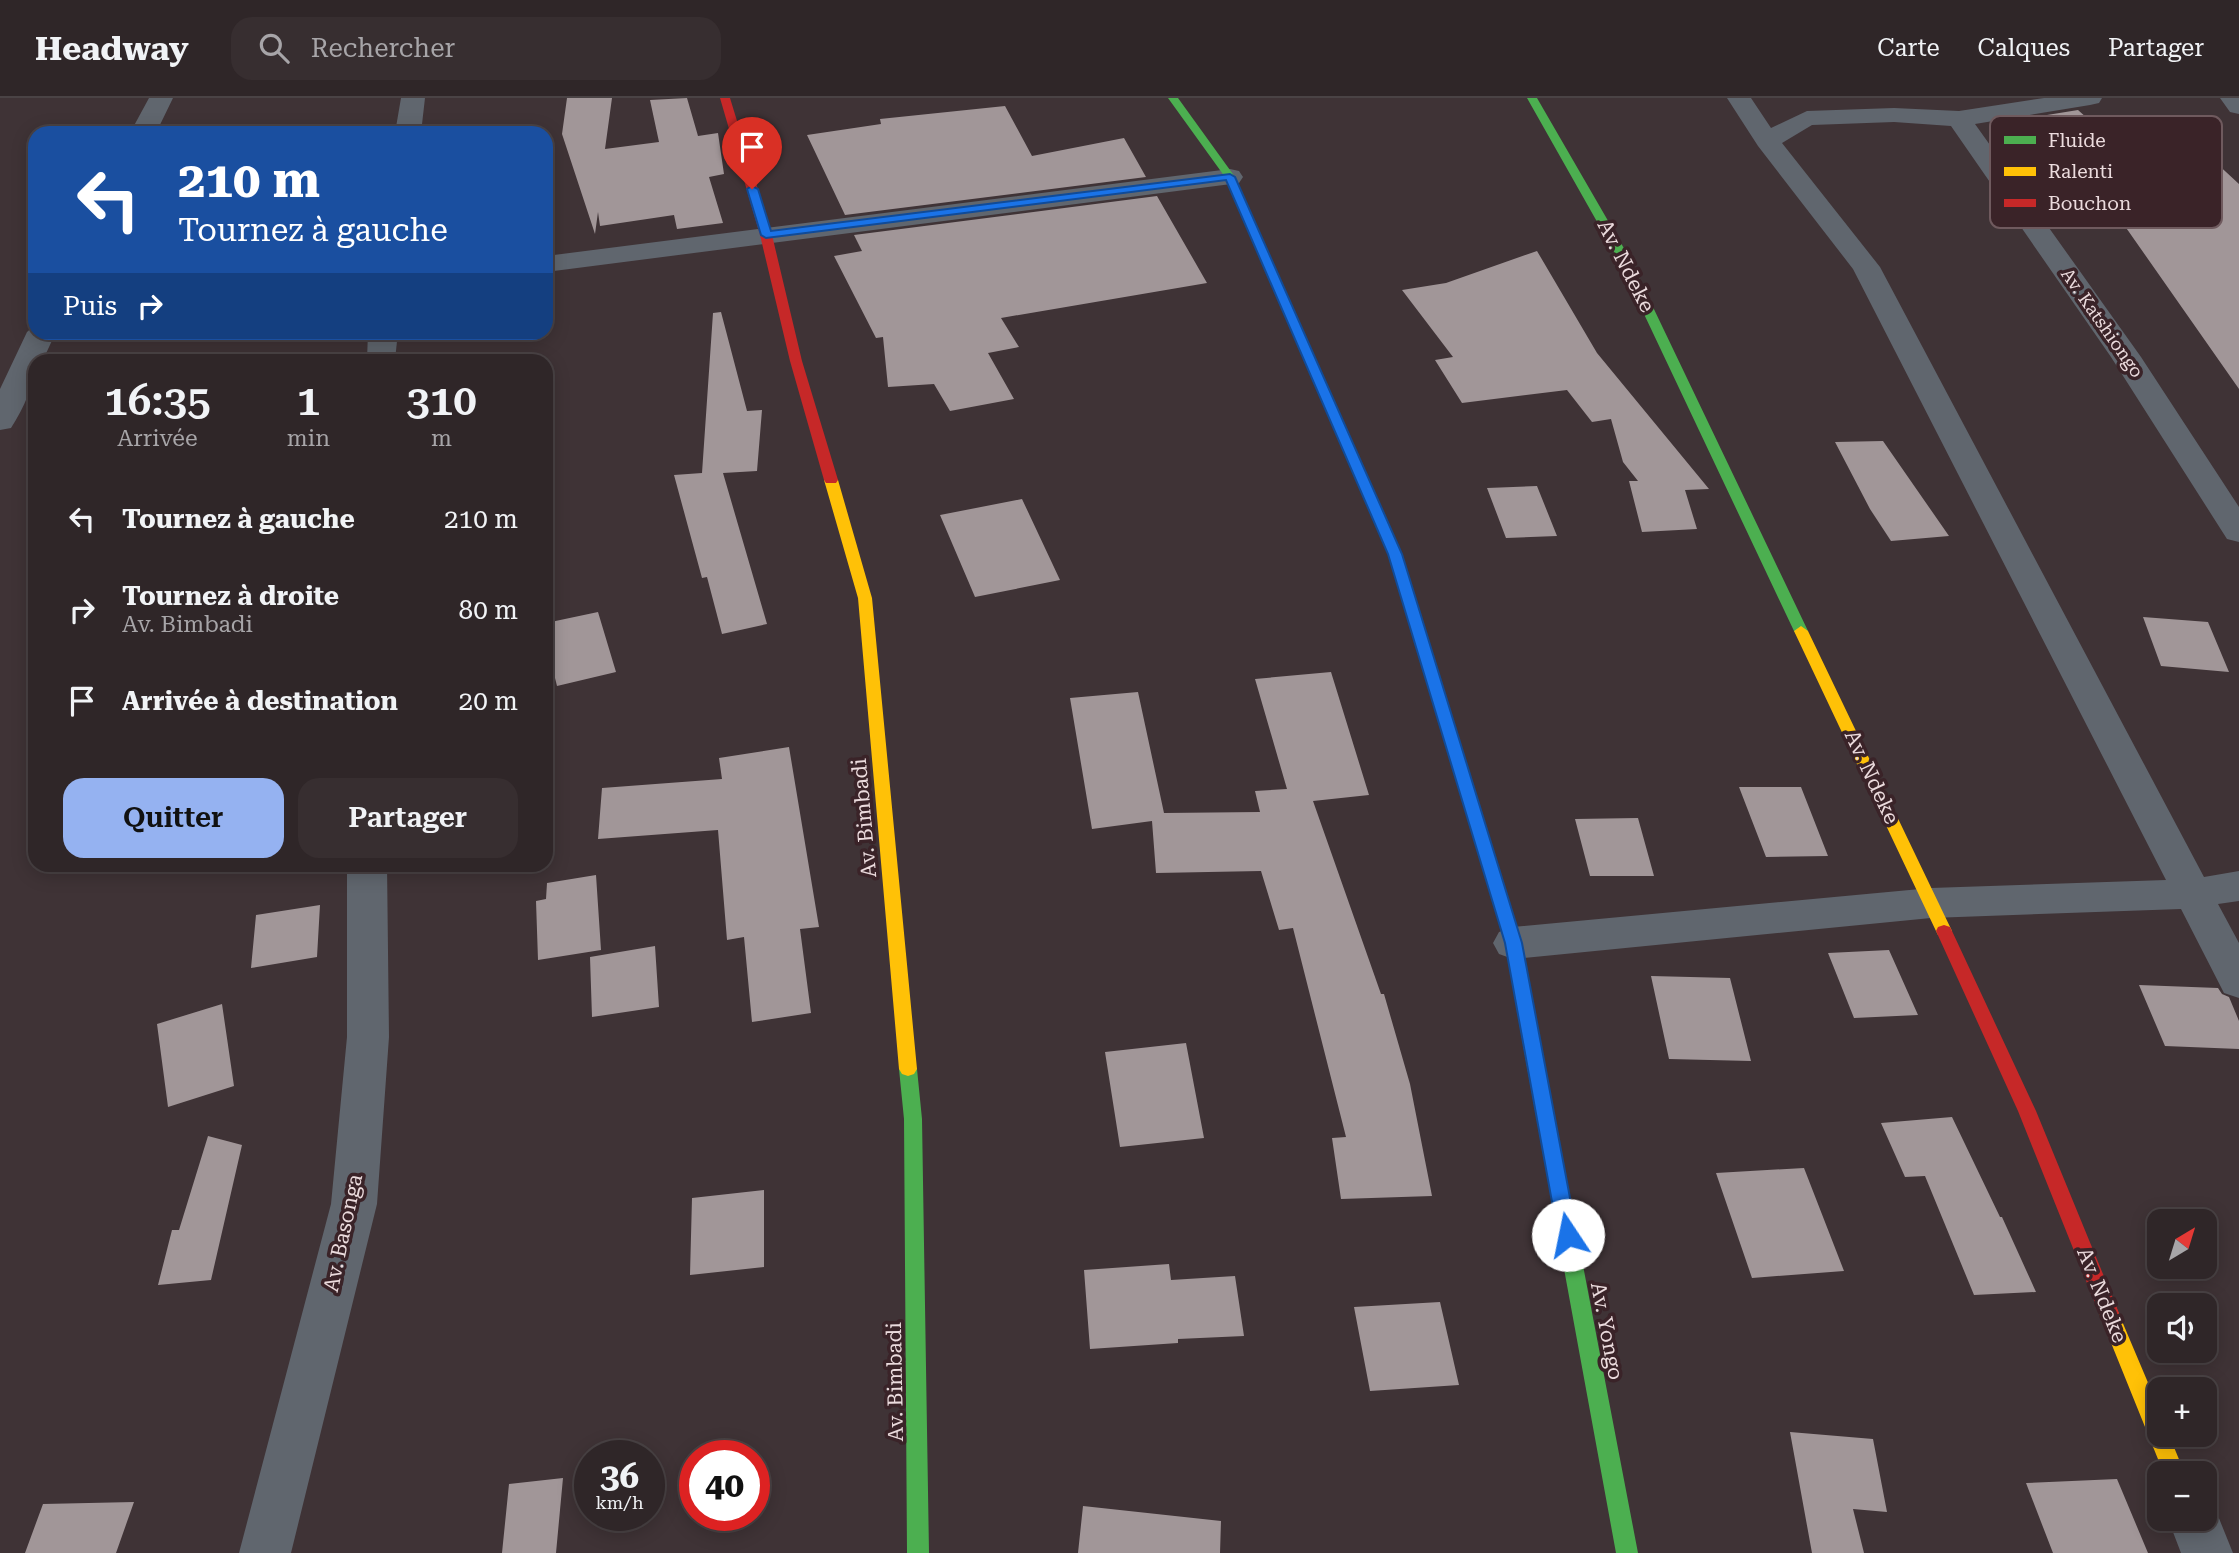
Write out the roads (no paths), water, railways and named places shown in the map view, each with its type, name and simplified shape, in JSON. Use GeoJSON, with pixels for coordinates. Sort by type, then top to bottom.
{"type":"FeatureCollection","features":[{"type":"Feature","properties":{"kind":"street"},"geometry":{"type":"LineString","coordinates":[[146,126],[160,98]]}},
{"type":"Feature","properties":{"kind":"street"},"geometry":{"type":"LineString","coordinates":[[409,126],[413,98]]}},
{"type":"Feature","properties":{"kind":"street","name":"Av. Bimbadi"},"geometry":{"type":"LineString","coordinates":[[725,98],[766,235],[796,361],[865,598],[913,1119],[919,1553]]}},
{"type":"Feature","properties":{"kind":"street","name":"Av. Yongo"},"geometry":{"type":"LineString","coordinates":[[1173,98],[1230,177],[1395,554],[1513,943],[1628,1553]]}},
{"type":"Feature","properties":{"kind":"street","name":"Av. Ndeke"},"geometry":{"type":"LineString","coordinates":[[1532,98],[1623,257],[1931,903],[2027,1111],[2170,1461]]}},
{"type":"Feature","properties":{"kind":"street"},"geometry":{"type":"LineString","coordinates":[[1739,98],[1767,141],[1866,267],[2239,982]]}},
{"type":"Feature","properties":{"kind":"street"},"geometry":{"type":"LineString","coordinates":[[1767,141],[1807,118],[1894,115],[1959,120],[2090,98]]}},
{"type":"Feature","properties":{"kind":"street"},"geometry":{"type":"LineString","coordinates":[[2232,98],[2239,107]]}},
{"type":"Feature","properties":{"kind":"street","name":"Av. Katshiongo"},"geometry":{"type":"LineString","coordinates":[[1959,120],[1990,164]]}},
{"type":"Feature","properties":{"kind":"street"},"geometry":{"type":"LineString","coordinates":[[553,263],[1230,177]]}},
{"type":"Feature","properties":{"kind":"street","name":"Av. Katshiongo"},"geometry":{"type":"LineString","coordinates":[[2035,228],[2126,357],[2239,532]]}},
{"type":"Feature","properties":{"kind":"street"},"geometry":{"type":"LineString","coordinates":[[0,421],[28,363]]}},
{"type":"Feature","properties":{"kind":"street","name":"Av. Basonga"},"geometry":{"type":"LineString","coordinates":[[265,1553],[354,1204],[369,1037],[367,872]]}},
{"type":"Feature","properties":{"kind":"street"},"geometry":{"type":"LineString","coordinates":[[1513,943],[1931,903],[2192,894],[2239,886]]}},
{"type":"Feature","properties":{"kind":"street"},"geometry":{"type":"LineString","coordinates":[[2198,1531],[2207,1553]]}}]}
